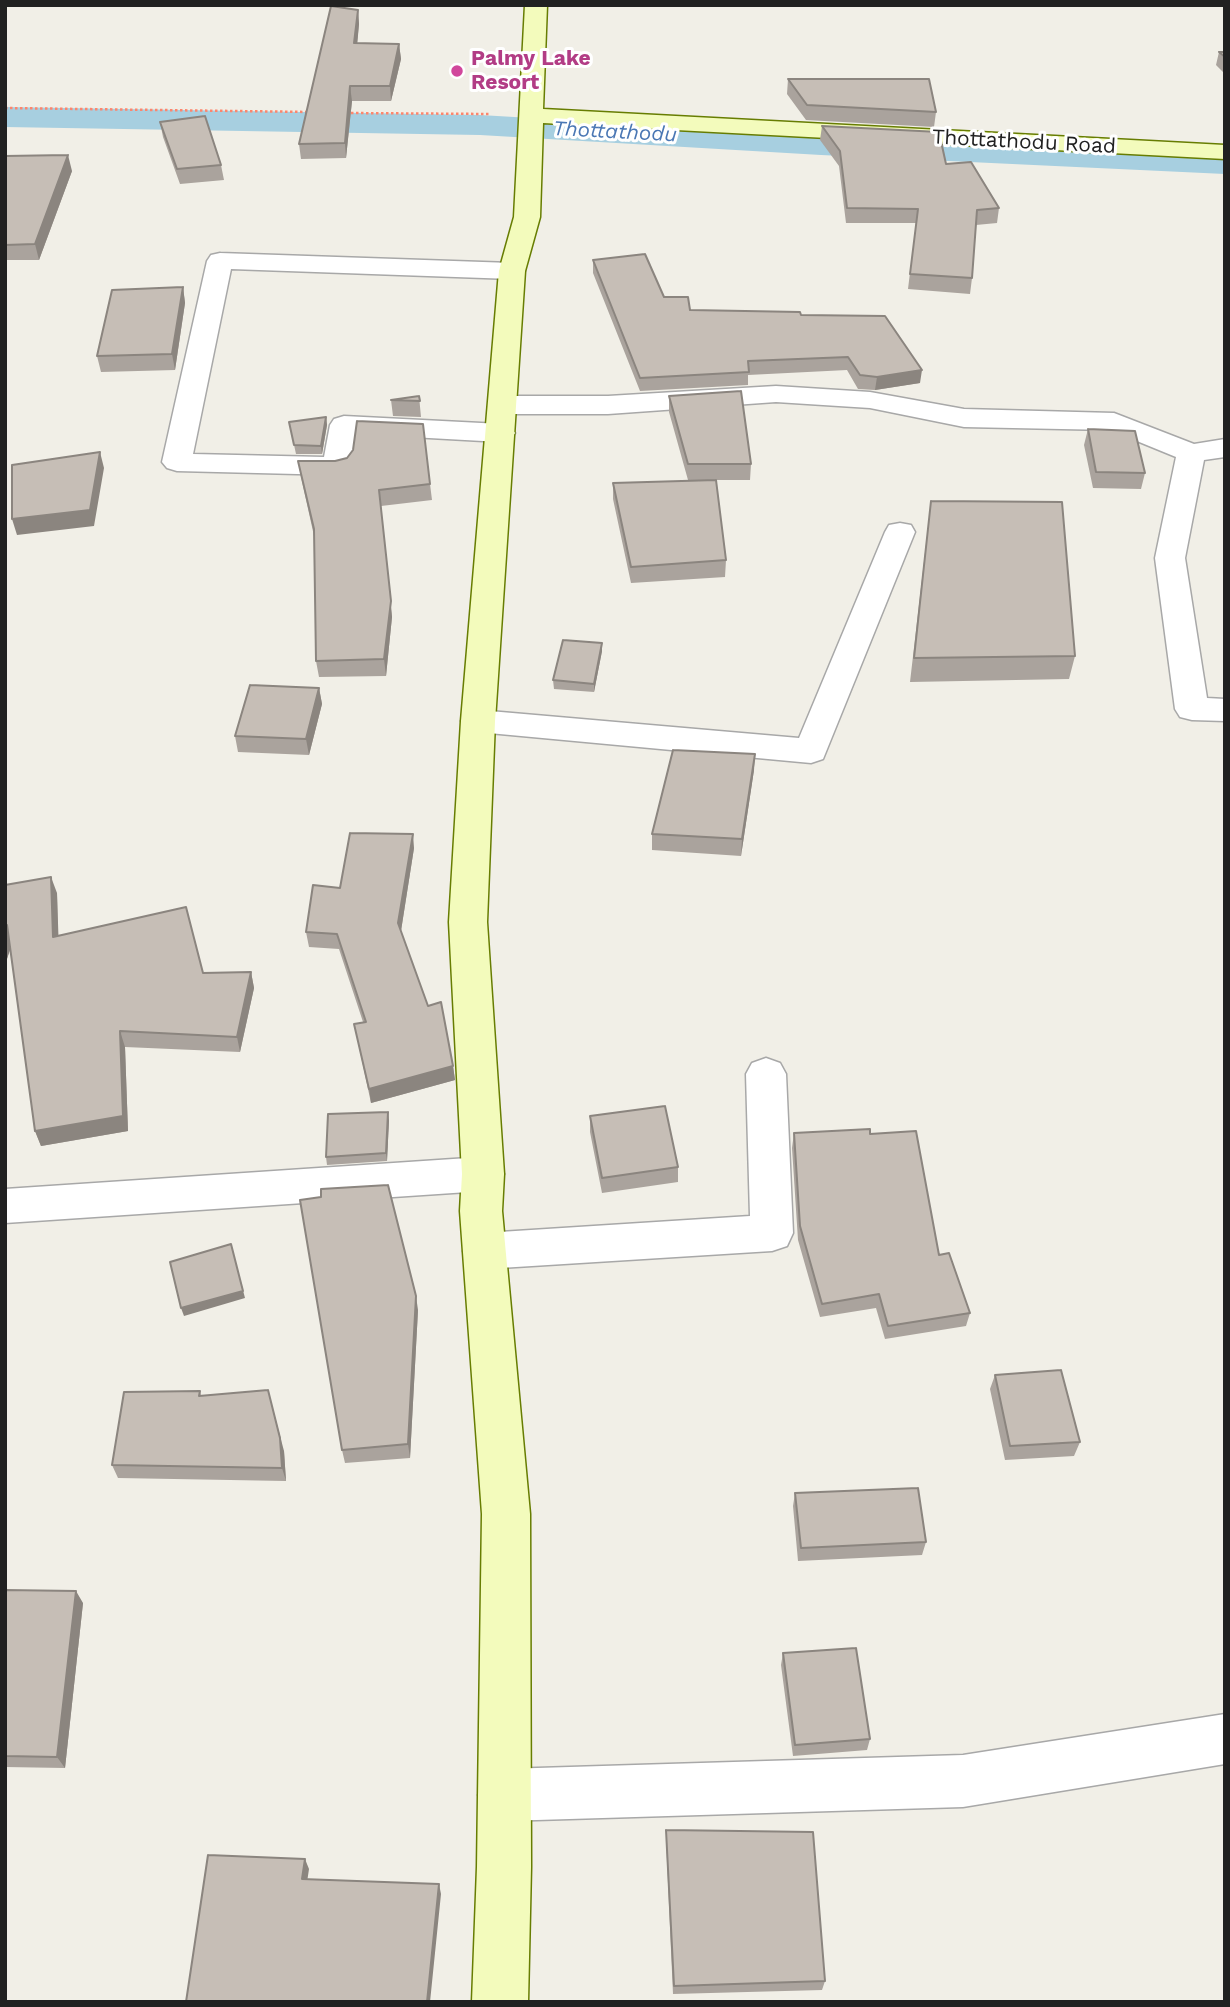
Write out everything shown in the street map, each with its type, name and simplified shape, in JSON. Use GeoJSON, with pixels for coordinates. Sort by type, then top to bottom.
{"type":"FeatureCollection","features":[{"type":"Feature","properties":{"kind":"main road"},"geometry":{"type":"LineString","coordinates":[[500,2002],[506,1514],[481,1211],[483,1174],[468,922],[478,721],[512,271],[527,217],[536,5]]}},
{"type":"Feature","properties":{"kind":"main road","name":"Thottathodu Road"},"geometry":{"type":"LineString","coordinates":[[530,124],[1225,152]]}},
{"type":"Feature","properties":{"kind":"street"},"geometry":{"type":"LineString","coordinates":[[512,271],[220,261],[177,461],[337,466],[344,425],[502,419],[608,405],[776,394],[870,400],[964,418],[1114,422],[1191,453],[1225,448]]}},
{"type":"Feature","properties":{"kind":"street"},"geometry":{"type":"LineString","coordinates":[[1191,453],[1170,558],[1192,709],[1225,710]]}},
{"type":"Feature","properties":{"kind":"street"},"geometry":{"type":"LineString","coordinates":[[478,721],[811,751],[900,532]]}},
{"type":"Feature","properties":{"kind":"street"},"geometry":{"type":"LineString","coordinates":[[484,1251],[772,1233],[766,1074]]}},
{"type":"Feature","properties":{"kind":"street"},"geometry":{"type":"LineString","coordinates":[[5,1206],[483,1174]]}},
{"type":"Feature","properties":{"kind":"street"},"geometry":{"type":"LineString","coordinates":[[504,1794],[963,1781],[1225,1739]]}},
{"type":"Feature","properties":{"kind":"path"},"geometry":{"type":"LineString","coordinates":[[5,108],[323,112]]}},
{"type":"Feature","properties":{"kind":"path"},"geometry":{"type":"LineString","coordinates":[[337,112],[530,124]]}},
{"type":"Feature","properties":{"kind":"building"},"geometry":{"type":"Polygon","coordinates":[[[331,6],[358,10],[354,43],[399,44],[390,86],[350,86],[345,143],[299,144],[331,6]]]}},
{"type":"Feature","properties":{"kind":"building"},"geometry":{"type":"Polygon","coordinates":[[[788,79],[929,79],[936,112],[807,105],[788,79]]]}},
{"type":"Feature","properties":{"kind":"building"},"geometry":{"type":"Polygon","coordinates":[[[205,116],[221,165],[177,169],[160,122],[205,116]]]}},
{"type":"Feature","properties":{"kind":"building"},"geometry":{"type":"Polygon","coordinates":[[[822,126],[939,132],[946,164],[971,162],[999,208],[977,210],[972,278],[910,274],[918,209],[847,208],[840,151],[822,126]]]}},
{"type":"Feature","properties":{"kind":"building"},"geometry":{"type":"Polygon","coordinates":[[[68,155],[35,244],[5,245],[5,156],[68,155]]]}},
{"type":"Feature","properties":{"kind":"building"},"geometry":{"type":"Polygon","coordinates":[[[645,254],[664,297],[688,297],[690,310],[885,316],[922,370],[877,377],[860,375],[848,357],[748,361],[749,372],[640,378],[593,260],[645,254]]]}},
{"type":"Feature","properties":{"kind":"building"},"geometry":{"type":"Polygon","coordinates":[[[183,287],[172,354],[97,356],[112,290],[183,287]]]}},
{"type":"Feature","properties":{"kind":"building"},"geometry":{"type":"Polygon","coordinates":[[[741,391],[751,464],[688,464],[669,396],[741,391]]]}},
{"type":"Feature","properties":{"kind":"building"},"geometry":{"type":"Polygon","coordinates":[[[419,396],[420,401],[391,400],[419,396]]]}},
{"type":"Feature","properties":{"kind":"building"},"geometry":{"type":"Polygon","coordinates":[[[326,417],[321,446],[294,445],[289,422],[326,417]]]}},
{"type":"Feature","properties":{"kind":"building"},"geometry":{"type":"Polygon","coordinates":[[[357,421],[423,424],[430,484],[379,490],[391,601],[384,659],[316,661],[314,529],[298,461],[335,461],[347,458],[353,450],[357,421]]]}},
{"type":"Feature","properties":{"kind":"building"},"geometry":{"type":"Polygon","coordinates":[[[1088,429],[1135,431],[1145,473],[1096,472],[1088,429]]]}},
{"type":"Feature","properties":{"kind":"building"},"geometry":{"type":"Polygon","coordinates":[[[100,452],[90,510],[12,519],[12,465],[100,452]]]}},
{"type":"Feature","properties":{"kind":"building"},"geometry":{"type":"Polygon","coordinates":[[[716,480],[726,560],[631,567],[613,483],[716,480]]]}},
{"type":"Feature","properties":{"kind":"building"},"geometry":{"type":"Polygon","coordinates":[[[931,501],[1062,502],[1075,656],[914,658],[931,501]]]}},
{"type":"Feature","properties":{"kind":"building"},"geometry":{"type":"Polygon","coordinates":[[[563,640],[602,643],[594,684],[553,680],[563,640]]]}},
{"type":"Feature","properties":{"kind":"building"},"geometry":{"type":"Polygon","coordinates":[[[250,685],[319,688],[306,739],[235,736],[250,685]]]}},
{"type":"Feature","properties":{"kind":"building"},"geometry":{"type":"Polygon","coordinates":[[[673,750],[755,754],[742,839],[652,834],[673,750]]]}},
{"type":"Feature","properties":{"kind":"building"},"geometry":{"type":"Polygon","coordinates":[[[350,833],[413,834],[398,923],[428,1006],[441,1002],[453,1066],[369,1089],[354,1024],[366,1022],[337,934],[306,932],[313,885],[340,888],[350,833]]]}},
{"type":"Feature","properties":{"kind":"building"},"geometry":{"type":"Polygon","coordinates":[[[51,877],[53,937],[186,907],[203,973],[251,972],[237,1037],[120,1031],[123,1116],[35,1131],[7,925],[5,931],[5,885],[51,877]]]}},
{"type":"Feature","properties":{"kind":"building"},"geometry":{"type":"Polygon","coordinates":[[[665,1106],[678,1167],[602,1178],[590,1116],[665,1106]]]}},
{"type":"Feature","properties":{"kind":"building"},"geometry":{"type":"Polygon","coordinates":[[[388,1112],[386,1153],[326,1157],[328,1114],[388,1112]]]}},
{"type":"Feature","properties":{"kind":"building"},"geometry":{"type":"Polygon","coordinates":[[[870,1129],[870,1134],[916,1131],[939,1255],[949,1253],[970,1313],[888,1326],[879,1294],[822,1304],[800,1226],[794,1133],[870,1129]]]}},
{"type":"Feature","properties":{"kind":"building"},"geometry":{"type":"Polygon","coordinates":[[[388,1185],[416,1296],[408,1444],[342,1450],[300,1200],[321,1197],[321,1189],[388,1185]]]}},
{"type":"Feature","properties":{"kind":"building"},"geometry":{"type":"Polygon","coordinates":[[[231,1244],[243,1291],[181,1308],[170,1262],[231,1244]]]}},
{"type":"Feature","properties":{"kind":"building"},"geometry":{"type":"Polygon","coordinates":[[[1061,1370],[1080,1442],[1010,1446],[995,1375],[1061,1370]]]}},
{"type":"Feature","properties":{"kind":"building"},"geometry":{"type":"Polygon","coordinates":[[[268,1390],[280,1438],[282,1468],[112,1465],[124,1392],[200,1391],[199,1396],[268,1390]]]}},
{"type":"Feature","properties":{"kind":"building"},"geometry":{"type":"Polygon","coordinates":[[[918,1488],[926,1542],[801,1548],[795,1493],[918,1488]]]}},
{"type":"Feature","properties":{"kind":"building"},"geometry":{"type":"Polygon","coordinates":[[[5,1590],[76,1591],[57,1757],[5,1756],[5,1590]]]}},
{"type":"Feature","properties":{"kind":"building"},"geometry":{"type":"Polygon","coordinates":[[[856,1648],[870,1739],[795,1745],[783,1653],[856,1648]]]}},
{"type":"Feature","properties":{"kind":"building"},"geometry":{"type":"Polygon","coordinates":[[[666,1830],[813,1832],[825,1981],[674,1986],[666,1830]]]}},
{"type":"Feature","properties":{"kind":"building"},"geometry":{"type":"Polygon","coordinates":[[[208,1855],[305,1859],[302,1879],[439,1884],[427,2002],[186,2002],[208,1855]]]}},
{"type":"Feature","properties":{"kind":"waterway","name":"Thottathodu"},"geometry":{"type":"LineString","coordinates":[[5,117],[480,125],[821,145],[1225,164]]}},
{"type":"Feature","properties":{"kind":"place","name":"Palmy Lake Resort"},"geometry":{"type":"Point","coordinates":[457,71]}}]}
